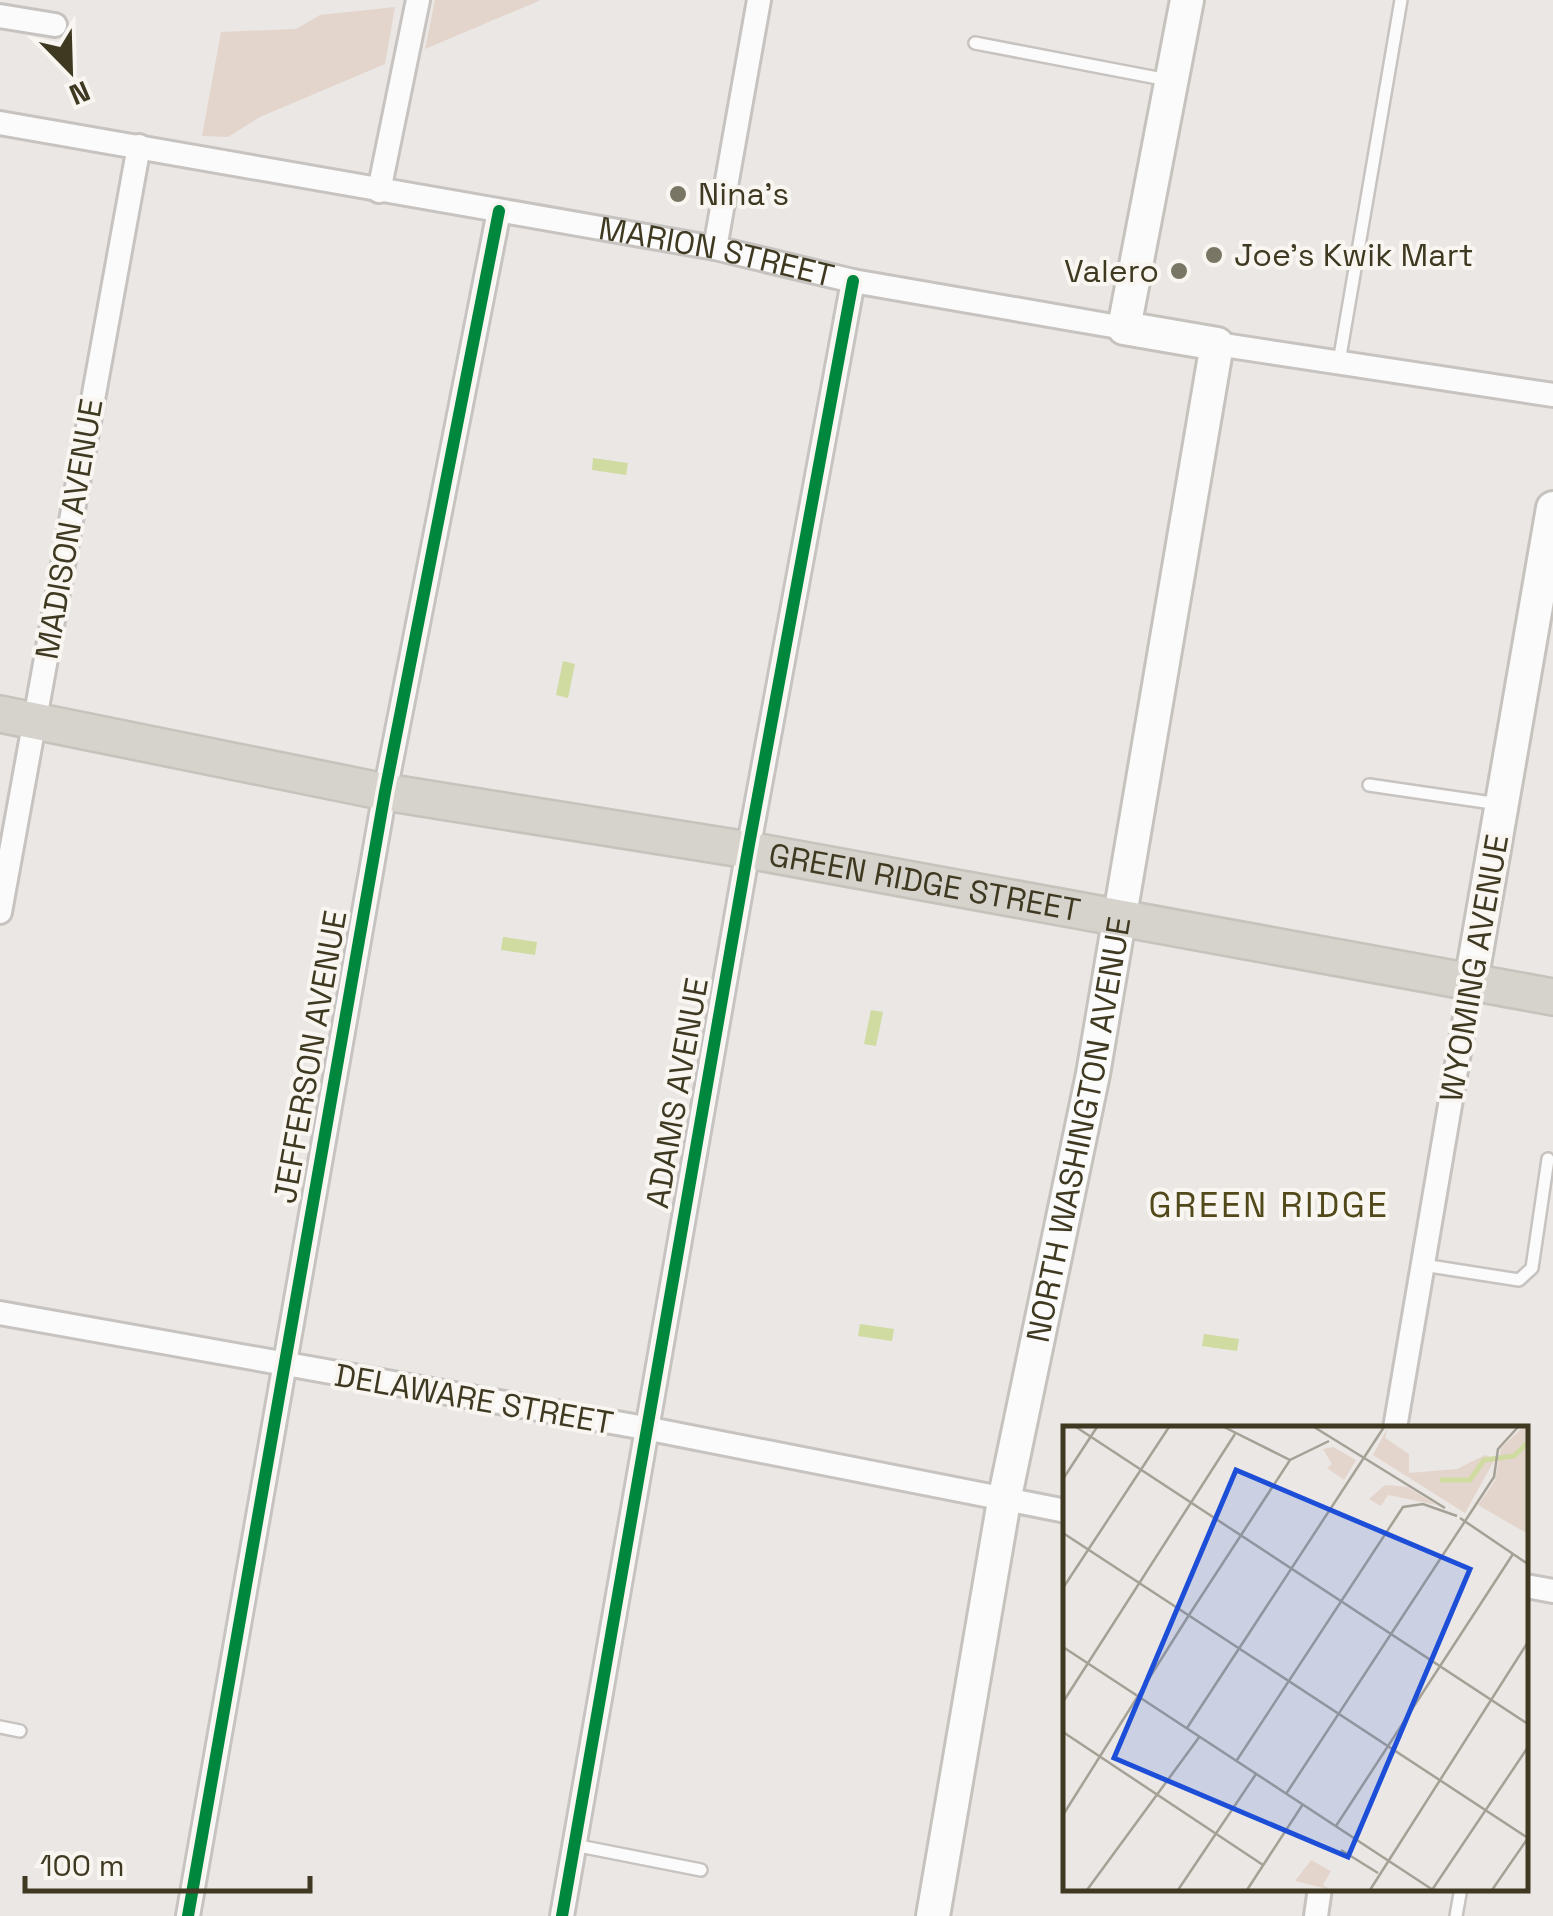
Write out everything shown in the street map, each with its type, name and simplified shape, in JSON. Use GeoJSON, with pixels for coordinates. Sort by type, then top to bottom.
{"type":"FeatureCollection","features":[{"type":"Feature","properties":{"kind":"main road","name":"GREEN RIDGE STREET"},"geometry":{"type":"LineString","coordinates":[[16,718],[385,792],[748,850],[1553,996]]}},
{"type":"Feature","properties":{"kind":"street"},"geometry":{"type":"LineString","coordinates":[[379,191],[418,0]]}},
{"type":"Feature","properties":{"kind":"street"},"geometry":{"type":"LineString","coordinates":[[715,248],[758,0]]}},
{"type":"Feature","properties":{"kind":"street"},"geometry":{"type":"LineString","coordinates":[[1124,328],[1188,0]]}},
{"type":"Feature","properties":{"kind":"street"},"geometry":{"type":"LineString","coordinates":[[0,16],[55,25]]}},
{"type":"Feature","properties":{"kind":"street","name":"MARION STREET"},"geometry":{"type":"LineString","coordinates":[[0,123],[715,248],[854,281],[1217,344],[1553,395]]}},
{"type":"Feature","properties":{"kind":"street","name":"MADISON AVENUE"},"geometry":{"type":"LineString","coordinates":[[0,912],[16,718],[139,146]]}},
{"type":"Feature","properties":{"kind":"street","name":"JEFFERSON AVENUE"},"geometry":{"type":"LineString","coordinates":[[188,1916],[385,792],[499,211]]}},
{"type":"Feature","properties":{"kind":"street","name":"ADAMS AVENUE"},"geometry":{"type":"LineString","coordinates":[[562,1916],[748,850],[854,281]]}},
{"type":"Feature","properties":{"kind":"street","name":"NORTH WASHINGTON AVENUE"},"geometry":{"type":"LineString","coordinates":[[933,1916],[1004,1501],[1092,1074],[1217,344]]}},
{"type":"Feature","properties":{"kind":"street","name":"WYOMING AVENUE"},"geometry":{"type":"LineString","coordinates":[[1395,1426],[1471,982],[1504,804],[1545,617],[1553,508]]}},
{"type":"Feature","properties":{"kind":"street","name":"DELAWARE STREET"},"geometry":{"type":"LineString","coordinates":[[0,1313],[283,1367],[645,1428],[1063,1510]]}},
{"type":"Feature","properties":{"kind":"street"},"geometry":{"type":"LineString","coordinates":[[1528,1586],[1553,1591]]}},
{"type":"Feature","properties":{"kind":"street"},"geometry":{"type":"LineString","coordinates":[[1316,1916],[1320,1891]]}},
{"type":"Feature","properties":{"kind":"lane"},"geometry":{"type":"LineString","coordinates":[[1339,362],[1401,0]]}},
{"type":"Feature","properties":{"kind":"lane"},"geometry":{"type":"LineString","coordinates":[[976,43],[1172,81]]}},
{"type":"Feature","properties":{"kind":"lane"},"geometry":{"type":"LineString","coordinates":[[1369,785],[1504,804]]}},
{"type":"Feature","properties":{"kind":"lane"},"geometry":{"type":"LineString","coordinates":[[1422,1266],[1519,1280],[1526,1276],[1532,1268],[1548,1160]]}},
{"type":"Feature","properties":{"kind":"lane"},"geometry":{"type":"LineString","coordinates":[[0,1727],[20,1730]]}},
{"type":"Feature","properties":{"kind":"lane"},"geometry":{"type":"LineString","coordinates":[[574,1844],[701,1870]]}},
{"type":"Feature","properties":{"kind":"lane"},"geometry":{"type":"LineString","coordinates":[[1456,1916],[1460,1891]]}},
{"type":"Feature","properties":{"kind":"shaded area"},"geometry":{"type":"Polygon","coordinates":[[[435,0],[541,0],[425,49],[435,0]]]}},
{"type":"Feature","properties":{"kind":"shaded area"},"geometry":{"type":"Polygon","coordinates":[[[395,7],[385,64],[260,117],[228,137],[202,136],[221,32],[296,29],[320,15],[395,7]]]}},
{"type":"Feature","properties":{"kind":"shaded area"},"geometry":{"type":"Polygon","coordinates":[[[593,458],[628,463],[626,475],[592,470],[593,458]]]}},
{"type":"Feature","properties":{"kind":"shaded area"},"geometry":{"type":"Polygon","coordinates":[[[563,661],[575,664],[568,698],[556,695],[563,661]]]}},
{"type":"Feature","properties":{"kind":"shaded area"},"geometry":{"type":"Polygon","coordinates":[[[503,937],[537,942],[535,955],[501,950],[503,937]]]}},
{"type":"Feature","properties":{"kind":"shaded area"},"geometry":{"type":"Polygon","coordinates":[[[871,1010],[883,1012],[876,1046],[864,1044],[871,1010]]]}},
{"type":"Feature","properties":{"kind":"shaded area"},"geometry":{"type":"Polygon","coordinates":[[[860,1324],[894,1329],[892,1341],[858,1336],[860,1324]]]}},
{"type":"Feature","properties":{"kind":"shaded area"},"geometry":{"type":"Polygon","coordinates":[[[1204,1334],[1239,1339],[1237,1351],[1202,1346],[1204,1334]]]}},
{"type":"Feature","properties":{"kind":"cycle path"},"geometry":{"type":"LineString","coordinates":[[188,1916],[385,792],[499,211]]}},
{"type":"Feature","properties":{"kind":"cycle path"},"geometry":{"type":"LineString","coordinates":[[562,1916],[748,850],[853,281]]}},
{"type":"Feature","properties":{"kind":"place","name":"Nina's"},"geometry":{"type":"Point","coordinates":[678,194]}},
{"type":"Feature","properties":{"kind":"place","name":"Joe's Kwik Mart"},"geometry":{"type":"Point","coordinates":[1214,255]}},
{"type":"Feature","properties":{"kind":"place","name":"Valero"},"geometry":{"type":"Point","coordinates":[1179,271]}},
{"type":"Feature","properties":{"kind":"district","name":"GREEN RIDGE"},"geometry":{"type":"Point","coordinates":[1269,1205]}}]}
